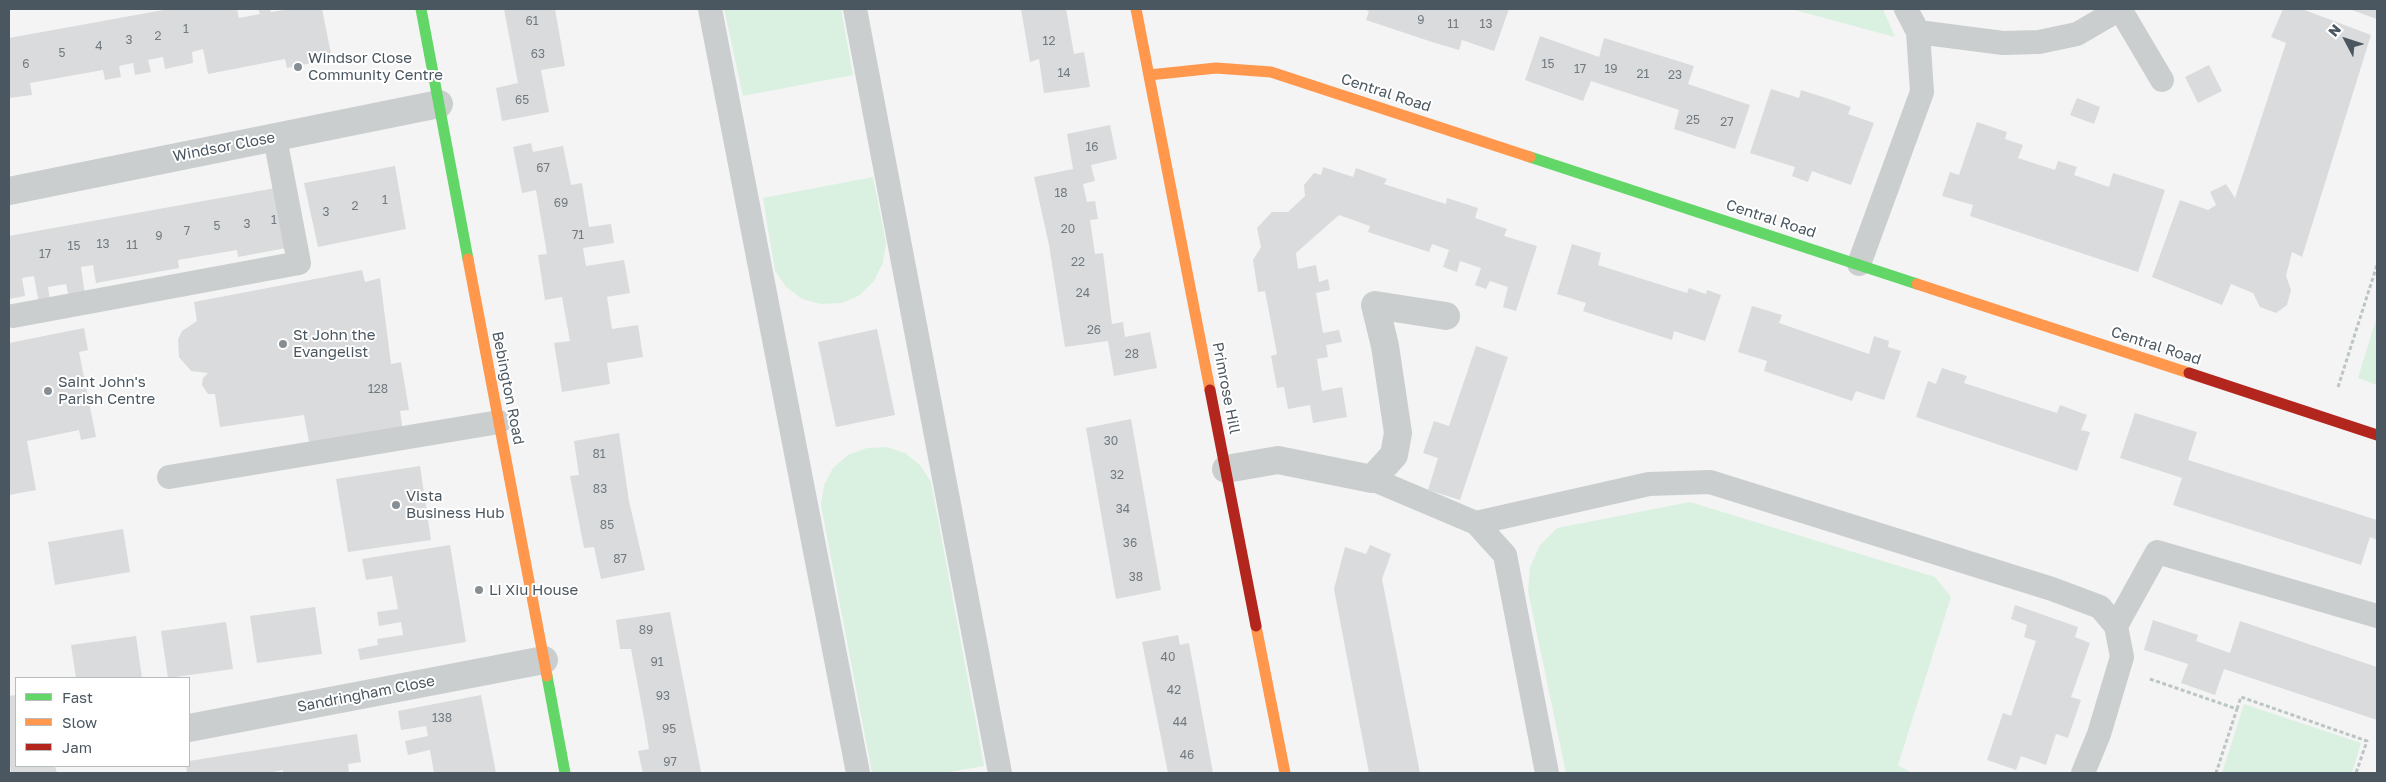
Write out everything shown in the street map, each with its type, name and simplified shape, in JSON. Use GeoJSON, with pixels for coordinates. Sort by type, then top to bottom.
{"type":"FeatureCollection","features":[{"type":"Feature","properties":{"kind":"street","name":"Bebington Road"},"geometry":{"type":"LineString","coordinates":[[421,9],[565,773]]}},
{"type":"Feature","properties":{"kind":"street","name":"Primrose Hill"},"geometry":{"type":"LineString","coordinates":[[1136,9],[1285,773]]}},
{"type":"Feature","properties":{"kind":"street","name":"Central Road"},"geometry":{"type":"LineString","coordinates":[[1149,75],[1216,68],[1271,72],[2377,435]]}},
{"type":"Feature","properties":{"kind":"street","name":"Windsor Close"},"geometry":{"type":"LineString","coordinates":[[9,191],[439,104]]}},
{"type":"Feature","properties":{"kind":"street"},"geometry":{"type":"LineString","coordinates":[[1226,469],[1278,460],[1372,479],[1394,455],[1398,433],[1385,346],[1375,305],[1446,316]]}},
{"type":"Feature","properties":{"kind":"street","name":"Sandringham Close"},"geometry":{"type":"LineString","coordinates":[[190,728],[544,660]]}},
{"type":"Feature","properties":{"kind":"lane"},"geometry":{"type":"LineString","coordinates":[[710,9],[858,773]]}},
{"type":"Feature","properties":{"kind":"lane"},"geometry":{"type":"LineString","coordinates":[[855,9],[1000,773]]}},
{"type":"Feature","properties":{"kind":"lane"},"geometry":{"type":"LineString","coordinates":[[1859,264],[1922,92],[1918,32],[1906,9]]}},
{"type":"Feature","properties":{"kind":"lane"},"geometry":{"type":"LineString","coordinates":[[1918,32],[2003,42],[2039,42],[2077,34],[2120,9],[2162,80]]}},
{"type":"Feature","properties":{"kind":"lane"},"geometry":{"type":"LineString","coordinates":[[13,316],[299,263],[275,138]]}},
{"type":"Feature","properties":{"kind":"lane"},"geometry":{"type":"LineString","coordinates":[[170,477],[499,422]]}},
{"type":"Feature","properties":{"kind":"lane"},"geometry":{"type":"LineString","coordinates":[[1372,479],[1476,523],[1505,555],[1547,773]]}},
{"type":"Feature","properties":{"kind":"lane"},"geometry":{"type":"LineString","coordinates":[[1476,523],[1649,484],[1710,482],[2052,589],[2100,607],[2116,626],[2122,657],[2099,734],[2082,773]]}},
{"type":"Feature","properties":{"kind":"lane"},"geometry":{"type":"LineString","coordinates":[[2116,626],[2157,552],[2377,616]]}},
{"type":"Feature","properties":{"kind":"path"},"geometry":{"type":"LineString","coordinates":[[2328,418],[2377,264]]}},
{"type":"Feature","properties":{"kind":"path"},"geometry":{"type":"LineString","coordinates":[[2118,667],[2237,709]]}},
{"type":"Feature","properties":{"kind":"path"},"geometry":{"type":"LineString","coordinates":[[2216,773],[2241,697],[2367,740],[2356,773]]}},
{"type":"Feature","properties":{"kind":"green space"},"geometry":{"type":"Polygon","coordinates":[[[724,9],[841,9],[853,75],[743,96],[724,9]]]}},
{"type":"Feature","properties":{"kind":"green space"},"geometry":{"type":"Polygon","coordinates":[[[1791,9],[1883,9],[1895,37],[1865,29],[1791,9]]]}},
{"type":"Feature","properties":{"kind":"green space"},"geometry":{"type":"Polygon","coordinates":[[[873,177],[886,243],[883,263],[874,281],[860,295],[842,303],[821,304],[802,299],[786,287],[775,271],[763,198],[873,177]]]}},
{"type":"Feature","properties":{"kind":"green space"},"geometry":{"type":"Polygon","coordinates":[[[2377,316],[2377,385],[2358,378],[2377,316]]]}},
{"type":"Feature","properties":{"kind":"green space"},"geometry":{"type":"Polygon","coordinates":[[[886,447],[905,453],[920,465],[931,482],[984,766],[944,773],[872,773],[821,505],[824,485],[833,468],[848,455],[867,448],[886,447]]]}},
{"type":"Feature","properties":{"kind":"green space"},"geometry":{"type":"Polygon","coordinates":[[[1690,502],[1935,577],[1951,597],[1898,765],[1912,773],[1566,773],[1528,591],[1530,567],[1540,545],[1557,528],[1690,502]]]}},
{"type":"Feature","properties":{"kind":"green space"},"geometry":{"type":"Polygon","coordinates":[[[2244,704],[2361,743],[2352,773],[2222,773],[2244,704]]]}},
{"type":"Feature","properties":{"kind":"building"},"geometry":{"type":"Polygon","coordinates":[[[169,9],[237,9],[239,18],[260,14],[258,9],[270,9],[271,12],[291,9],[322,9],[332,59],[287,68],[285,59],[208,74],[203,49],[192,52],[193,63],[165,69],[163,57],[148,60],[151,72],[135,75],[133,63],[119,66],[121,77],[105,80],[103,70],[30,83],[32,95],[9,98],[9,38],[169,9]]]}},
{"type":"Feature","properties":{"kind":"building"},"geometry":{"type":"Polygon","coordinates":[[[504,9],[555,9],[565,66],[541,70],[549,112],[502,121],[496,88],[518,83],[504,9]]]}},
{"type":"Feature","properties":{"kind":"building"},"geometry":{"type":"Polygon","coordinates":[[[1021,9],[1066,9],[1074,54],[1084,52],[1090,87],[1044,93],[1039,59],[1030,62],[1021,9]]]}},
{"type":"Feature","properties":{"kind":"building"},"geometry":{"type":"Polygon","coordinates":[[[1362,9],[1509,9],[1494,51],[1462,40],[1459,50],[1432,42],[1366,20],[1369,11],[1362,9]]]}},
{"type":"Feature","properties":{"kind":"building"},"geometry":{"type":"Polygon","coordinates":[[[2283,9],[2302,9],[2371,35],[2302,257],[2292,252],[2286,276],[2291,290],[2287,305],[2276,313],[2260,307],[2253,293],[2231,284],[2222,305],[2152,277],[2180,200],[2208,210],[2216,205],[2210,192],[2226,184],[2235,198],[2286,43],[2271,37],[2283,9]]]}},
{"type":"Feature","properties":{"kind":"building"},"geometry":{"type":"Polygon","coordinates":[[[2349,9],[2377,9],[2377,19],[2349,9]]]}},
{"type":"Feature","properties":{"kind":"building"},"geometry":{"type":"Polygon","coordinates":[[[1540,36],[1599,57],[1604,38],[1694,66],[1688,84],[1750,105],[1735,149],[1674,129],[1679,110],[1591,81],[1583,101],[1525,80],[1540,36]]]}},
{"type":"Feature","properties":{"kind":"building"},"geometry":{"type":"Polygon","coordinates":[[[2209,65],[2222,91],[2198,103],[2185,77],[2209,65]]]}},
{"type":"Feature","properties":{"kind":"building"},"geometry":{"type":"Polygon","coordinates":[[[1771,89],[1799,98],[1801,90],[1829,99],[1851,107],[1848,114],[1874,123],[1851,185],[1812,171],[1808,182],[1792,176],[1795,167],[1750,153],[1771,89]]]}},
{"type":"Feature","properties":{"kind":"building"},"geometry":{"type":"Polygon","coordinates":[[[2077,98],[2100,107],[2094,124],[2070,115],[2077,98]]]}},
{"type":"Feature","properties":{"kind":"building"},"geometry":{"type":"Polygon","coordinates":[[[1977,122],[2007,132],[2005,139],[2023,145],[2018,158],[2055,170],[2058,161],[2077,167],[2074,175],[2109,187],[2113,173],[2165,190],[2138,272],[1970,216],[1973,205],[1942,196],[1950,172],[1959,175],[1977,122]]]}},
{"type":"Feature","properties":{"kind":"building"},"geometry":{"type":"Polygon","coordinates":[[[1110,125],[1117,159],[1091,165],[1095,181],[1083,184],[1087,202],[1095,201],[1098,219],[1090,220],[1095,254],[1103,253],[1112,324],[1123,322],[1125,337],[1150,332],[1157,368],[1114,376],[1108,341],[1065,347],[1049,245],[1034,177],[1073,169],[1067,134],[1110,125]]]}},
{"type":"Feature","properties":{"kind":"building"},"geometry":{"type":"Polygon","coordinates":[[[531,143],[533,152],[563,146],[571,185],[582,183],[589,227],[611,224],[614,243],[583,248],[586,266],[624,260],[630,293],[607,297],[612,329],[638,325],[643,357],[607,363],[610,384],[562,392],[554,343],[570,341],[562,297],[545,300],[538,255],[547,254],[536,190],[522,193],[513,147],[531,143]]]}},
{"type":"Feature","properties":{"kind":"building"},"geometry":{"type":"Polygon","coordinates":[[[395,166],[406,229],[318,247],[304,183],[395,166]]]}},
{"type":"Feature","properties":{"kind":"building"},"geometry":{"type":"Polygon","coordinates":[[[1323,167],[1353,177],[1356,168],[1387,179],[1384,184],[1446,204],[1447,198],[1478,208],[1475,218],[1507,229],[1504,236],[1537,246],[1516,311],[1503,307],[1508,287],[1490,281],[1486,289],[1475,285],[1481,268],[1460,261],[1457,272],[1443,267],[1449,250],[1432,244],[1429,252],[1368,232],[1370,226],[1339,215],[1296,253],[1298,269],[1316,265],[1319,282],[1328,279],[1330,290],[1316,293],[1323,333],[1339,330],[1342,342],[1326,345],[1328,357],[1317,359],[1322,391],[1342,387],[1347,417],[1313,423],[1310,405],[1288,409],[1284,387],[1277,388],[1271,356],[1277,354],[1265,291],[1258,292],[1253,260],[1261,247],[1257,228],[1272,212],[1288,212],[1305,196],[1304,185],[1314,173],[1321,175],[1323,167]]]}},
{"type":"Feature","properties":{"kind":"building"},"geometry":{"type":"Polygon","coordinates":[[[281,187],[292,247],[238,257],[237,250],[178,260],[179,268],[96,283],[93,265],[81,267],[85,295],[69,298],[66,284],[48,287],[50,301],[39,304],[34,276],[22,278],[25,296],[9,299],[9,236],[281,187]]]}},
{"type":"Feature","properties":{"kind":"building"},"geometry":{"type":"Polygon","coordinates":[[[1572,244],[1601,253],[1598,265],[1687,293],[1689,288],[1706,294],[1707,290],[1721,295],[1705,341],[1674,331],[1672,340],[1583,311],[1586,303],[1557,294],[1572,244]]]}},
{"type":"Feature","properties":{"kind":"building","name":"St John the Evangelist"},"geometry":{"type":"Polygon","coordinates":[[[362,270],[365,282],[380,278],[391,364],[401,362],[409,410],[400,411],[403,432],[310,448],[304,415],[220,427],[215,394],[208,394],[202,385],[203,378],[208,373],[191,371],[179,357],[178,339],[182,331],[197,321],[194,302],[362,270]]]}},
{"type":"Feature","properties":{"kind":"building"},"geometry":{"type":"Polygon","coordinates":[[[1752,306],[1782,315],[1779,323],[1869,354],[1874,336],[1889,341],[1888,347],[1901,351],[1884,400],[1856,391],[1852,401],[1764,371],[1767,361],[1738,352],[1752,306]]]}},
{"type":"Feature","properties":{"kind":"building","name":"Saint John's Parish Centre"},"geometry":{"type":"Polygon","coordinates":[[[84,328],[88,350],[79,352],[96,437],[81,440],[79,430],[27,441],[36,490],[9,495],[9,343],[84,328]]]}},
{"type":"Feature","properties":{"kind":"building"},"geometry":{"type":"Polygon","coordinates":[[[877,329],[895,415],[836,427],[818,342],[877,329]]]}},
{"type":"Feature","properties":{"kind":"building"},"geometry":{"type":"Polygon","coordinates":[[[1476,346],[1508,357],[1460,500],[1428,490],[1438,458],[1423,453],[1434,421],[1449,426],[1476,346]]]}},
{"type":"Feature","properties":{"kind":"building"},"geometry":{"type":"Polygon","coordinates":[[[1942,368],[1967,376],[1964,383],[2057,413],[2060,405],[2087,415],[2081,430],[2090,432],[2077,471],[1916,417],[1928,381],[1936,384],[1942,368]]]}},
{"type":"Feature","properties":{"kind":"building"},"geometry":{"type":"Polygon","coordinates":[[[2135,413],[2197,432],[2188,460],[2377,520],[2377,540],[2370,537],[2361,565],[2173,505],[2182,478],[2120,458],[2135,413]]]}},
{"type":"Feature","properties":{"kind":"building"},"geometry":{"type":"Polygon","coordinates":[[[1131,419],[1161,590],[1116,599],[1086,428],[1131,419]]]}},
{"type":"Feature","properties":{"kind":"building"},"geometry":{"type":"Polygon","coordinates":[[[619,433],[629,501],[645,570],[601,579],[594,547],[584,548],[570,476],[579,475],[574,441],[619,433]]]}},
{"type":"Feature","properties":{"kind":"building"},"geometry":{"type":"Polygon","coordinates":[[[420,466],[431,540],[348,552],[336,479],[420,466]]]}},
{"type":"Feature","properties":{"kind":"building"},"geometry":{"type":"Polygon","coordinates":[[[123,529],[130,572],[55,585],[48,542],[123,529]]]}},
{"type":"Feature","properties":{"kind":"building"},"geometry":{"type":"Polygon","coordinates":[[[450,545],[466,642],[360,660],[358,649],[378,645],[377,639],[403,635],[401,622],[379,626],[377,612],[398,609],[392,576],[366,580],[362,559],[450,545]]]}},
{"type":"Feature","properties":{"kind":"building"},"geometry":{"type":"Polygon","coordinates":[[[1370,545],[1391,554],[1382,579],[1420,773],[1369,773],[1334,589],[1345,547],[1366,554],[1370,545]]]}},
{"type":"Feature","properties":{"kind":"building"},"geometry":{"type":"Polygon","coordinates":[[[2015,605],[2078,627],[2075,637],[2090,643],[2071,697],[2081,700],[2068,738],[2056,734],[2046,765],[2021,756],[2016,770],[1987,760],[2003,713],[2011,716],[2036,641],[2024,637],[2027,625],[2011,619],[2015,605]]]}},
{"type":"Feature","properties":{"kind":"building"},"geometry":{"type":"Polygon","coordinates":[[[315,607],[322,654],[257,663],[250,616],[315,607]]]}},
{"type":"Feature","properties":{"kind":"building"},"geometry":{"type":"Polygon","coordinates":[[[670,612],[701,772],[643,773],[638,751],[649,749],[644,718],[631,649],[620,649],[616,620],[670,612]]]}},
{"type":"Feature","properties":{"kind":"building"},"geometry":{"type":"Polygon","coordinates":[[[2153,620],[2198,635],[2196,641],[2230,653],[2240,621],[2377,667],[2377,720],[2224,669],[2215,695],[2181,683],[2188,664],[2144,650],[2153,620]]]}},
{"type":"Feature","properties":{"kind":"building"},"geometry":{"type":"Polygon","coordinates":[[[226,622],[233,669],[168,677],[161,631],[226,622]]]}},
{"type":"Feature","properties":{"kind":"building"},"geometry":{"type":"Polygon","coordinates":[[[1178,635],[1180,645],[1189,643],[1213,773],[1168,773],[1142,642],[1178,635]]]}},
{"type":"Feature","properties":{"kind":"building"},"geometry":{"type":"Polygon","coordinates":[[[136,636],[142,677],[76,677],[71,645],[136,636]]]}},
{"type":"Feature","properties":{"kind":"building"},"geometry":{"type":"Polygon","coordinates":[[[15,695],[15,767],[55,767],[57,773],[11,773],[9,759],[9,696],[15,695]]]}},
{"type":"Feature","properties":{"kind":"building"},"geometry":{"type":"Polygon","coordinates":[[[481,695],[496,773],[434,773],[430,750],[408,755],[405,741],[428,736],[426,726],[401,730],[398,711],[481,695]]]}},
{"type":"Feature","properties":{"kind":"building"},"geometry":{"type":"Polygon","coordinates":[[[357,734],[361,762],[348,764],[349,773],[283,773],[283,770],[268,773],[187,773],[186,767],[190,767],[190,761],[357,734]]]}},
{"type":"Feature","properties":{"kind":"traffic: fast"},"geometry":{"type":"LineString","coordinates":[[421,9],[468,259]]}},
{"type":"Feature","properties":{"kind":"traffic: fast"},"geometry":{"type":"LineString","coordinates":[[1530,157],[1917,284]]}},
{"type":"Feature","properties":{"kind":"traffic: fast"},"geometry":{"type":"LineString","coordinates":[[547,676],[565,773]]}},
{"type":"Feature","properties":{"kind":"traffic: slow"},"geometry":{"type":"LineString","coordinates":[[1136,9],[1210,390]]}},
{"type":"Feature","properties":{"kind":"traffic: slow"},"geometry":{"type":"LineString","coordinates":[[1149,75],[1216,68],[1271,72],[1530,157]]}},
{"type":"Feature","properties":{"kind":"traffic: slow"},"geometry":{"type":"LineString","coordinates":[[468,259],[547,676]]}},
{"type":"Feature","properties":{"kind":"traffic: slow"},"geometry":{"type":"LineString","coordinates":[[1917,284],[2189,373]]}},
{"type":"Feature","properties":{"kind":"traffic: slow"},"geometry":{"type":"LineString","coordinates":[[1256,626],[1285,773]]}},
{"type":"Feature","properties":{"kind":"traffic: jam"},"geometry":{"type":"LineString","coordinates":[[2189,373],[2377,435]]}},
{"type":"Feature","properties":{"kind":"traffic: jam"},"geometry":{"type":"LineString","coordinates":[[1210,390],[1256,626]]}},
{"type":"Feature","properties":{"kind":"place","name":"Windsor Close Community Centre"},"geometry":{"type":"Point","coordinates":[298,67]}},
{"type":"Feature","properties":{"kind":"place","name":"St John the Evangelist"},"geometry":{"type":"Point","coordinates":[283,344]}},
{"type":"Feature","properties":{"kind":"place","name":"Saint John's Parish Centre"},"geometry":{"type":"Point","coordinates":[48,391]}},
{"type":"Feature","properties":{"kind":"place","name":"Vista Business Hub"},"geometry":{"type":"Point","coordinates":[396,505]}},
{"type":"Feature","properties":{"kind":"place","name":"Li Xiu House"},"geometry":{"type":"Point","coordinates":[479,590]}}]}
